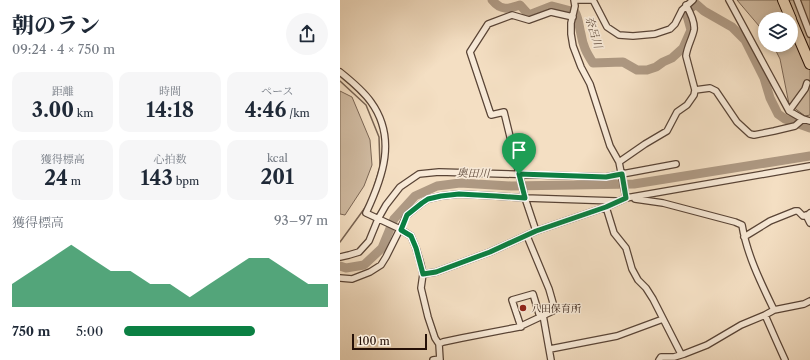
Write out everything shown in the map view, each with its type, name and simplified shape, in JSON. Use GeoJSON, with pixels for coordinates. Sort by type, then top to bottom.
{"type":"FeatureCollection","features":[{"type":"Feature","properties":{"kind":"highway"},"geometry":{"type":"LineString","coordinates":[[783,0],[788,12]]}},
{"type":"Feature","properties":{"kind":"highway"},"geometry":{"type":"LineString","coordinates":[[798,36],[810,64]]}},
{"type":"Feature","properties":{"kind":"street"},"geometry":{"type":"LineString","coordinates":[[626,196],[619,162],[610,146],[590,84],[573,46],[571,34],[574,2],[592,0],[607,27],[619,35],[632,36],[655,34],[670,29],[675,24],[682,10],[693,0]]}},
{"type":"Feature","properties":{"kind":"street"},"geometry":{"type":"LineString","coordinates":[[729,0],[789,111],[803,119],[810,121]]}},
{"type":"Feature","properties":{"kind":"street"},"geometry":{"type":"LineString","coordinates":[[797,0],[810,34]]}},
{"type":"Feature","properties":{"kind":"street"},"geometry":{"type":"LineString","coordinates":[[619,162],[667,131],[677,112],[687,106],[694,95],[695,90],[686,56],[694,30],[690,13],[686,5]]}},
{"type":"Feature","properties":{"kind":"street"},"geometry":{"type":"LineString","coordinates":[[536,231],[519,176],[504,112],[491,115],[470,52],[488,24],[512,15],[529,20],[551,12],[573,16]]}},
{"type":"Feature","properties":{"kind":"street"},"geometry":{"type":"LineString","coordinates":[[340,72],[370,100],[381,120],[386,139],[385,160],[375,194],[366,213],[411,236],[423,274],[421,288],[428,317],[435,338],[439,344],[440,360],[433,360]]}},
{"type":"Feature","properties":{"kind":"street"},"geometry":{"type":"LineString","coordinates":[[789,111],[805,89],[807,83]]}},
{"type":"Feature","properties":{"kind":"street"},"geometry":{"type":"LineString","coordinates":[[695,90],[710,88],[716,91],[737,122],[750,134],[754,135],[795,126],[803,119]]}},
{"type":"Feature","properties":{"kind":"street"},"geometry":{"type":"LineString","coordinates":[[340,257],[349,256],[359,252],[369,241],[386,205],[400,187],[419,174],[439,172],[519,176],[622,177],[676,164]]}},
{"type":"Feature","properties":{"kind":"street"},"geometry":{"type":"LineString","coordinates":[[423,274],[436,272],[490,252],[536,231],[606,207],[626,196],[810,166]]}},
{"type":"Feature","properties":{"kind":"street"},"geometry":{"type":"LineString","coordinates":[[340,278],[352,279],[370,272],[381,265],[386,258],[407,215],[428,199],[459,194],[618,201]]}},
{"type":"Feature","properties":{"kind":"street"},"geometry":{"type":"LineString","coordinates":[[626,196],[663,203],[742,225],[744,237],[752,262],[774,310]]}},
{"type":"Feature","properties":{"kind":"street"},"geometry":{"type":"LineString","coordinates":[[606,207],[614,233],[626,248],[632,269],[638,280],[646,288],[653,299],[681,354]]}},
{"type":"Feature","properties":{"kind":"street"},"geometry":{"type":"LineString","coordinates":[[744,237],[770,221],[795,211],[798,211],[803,216],[808,214],[810,223]]}},
{"type":"Feature","properties":{"kind":"street"},"geometry":{"type":"LineString","coordinates":[[439,344],[521,327],[555,310],[549,289],[527,236]]}},
{"type":"Feature","properties":{"kind":"street"},"geometry":{"type":"LineString","coordinates":[[521,327],[512,300],[533,294],[542,316],[550,348],[551,360]]}},
{"type":"Feature","properties":{"kind":"street"},"geometry":{"type":"LineString","coordinates":[[659,360],[661,357],[684,354],[708,345],[742,325],[774,310],[804,304],[810,301]]}},
{"type":"Feature","properties":{"kind":"street"},"geometry":{"type":"LineString","coordinates":[[765,315],[785,360]]}},
{"type":"Feature","properties":{"kind":"street"},"geometry":{"type":"LineString","coordinates":[[550,348],[617,336],[663,319]]}},
{"type":"Feature","properties":{"kind":"shaded area"},"geometry":{"type":"Polygon","coordinates":[[[737,0],[810,0],[810,115],[805,116],[789,104],[780,59],[776,52],[798,52],[798,12],[758,12],[758,25],[737,0]]]}},
{"type":"Feature","properties":{"kind":"shaded area"},"geometry":{"type":"Polygon","coordinates":[[[340,91],[352,97],[370,140],[372,165],[364,186],[345,215],[340,214],[340,91]]]}},
{"type":"Feature","properties":{"kind":"waterway","name":"奈呂川"},"geometry":{"type":"LineString","coordinates":[[492,0],[498,6],[505,8],[520,5],[529,15],[552,6],[575,12],[584,46],[593,63],[623,62],[637,70],[647,70],[656,67],[672,58],[683,48],[691,30],[686,12],[696,4],[704,11],[732,27],[745,40],[764,78],[770,98],[778,114],[785,119],[810,128]]}},
{"type":"Feature","properties":{"kind":"waterway"},"geometry":{"type":"LineString","coordinates":[[340,81],[366,105],[379,137],[380,167],[374,187]]}},
{"type":"Feature","properties":{"kind":"waterway","name":"奥田川"},"geometry":{"type":"LineString","coordinates":[[340,266],[346,268],[364,265],[382,248],[394,219],[415,196],[437,186],[460,183],[511,186],[634,184],[810,156]]}},
{"type":"Feature","properties":{"kind":"waterway"},"geometry":{"type":"LineString","coordinates":[[340,242],[367,205]]}},
{"type":"Feature","properties":{"kind":"place","name":"八田保育所"},"geometry":{"type":"Point","coordinates":[523,308]}},
{"type":"Feature","properties":{"kind":"route"},"geometry":{"type":"LineString","coordinates":[[519,174],[606,177],[622,174],[626,198],[606,207],[536,231],[490,252],[436,272],[423,274],[411,236],[401,230],[407,215],[428,199],[441,196],[459,194],[525,198],[519,174]]}}]}
